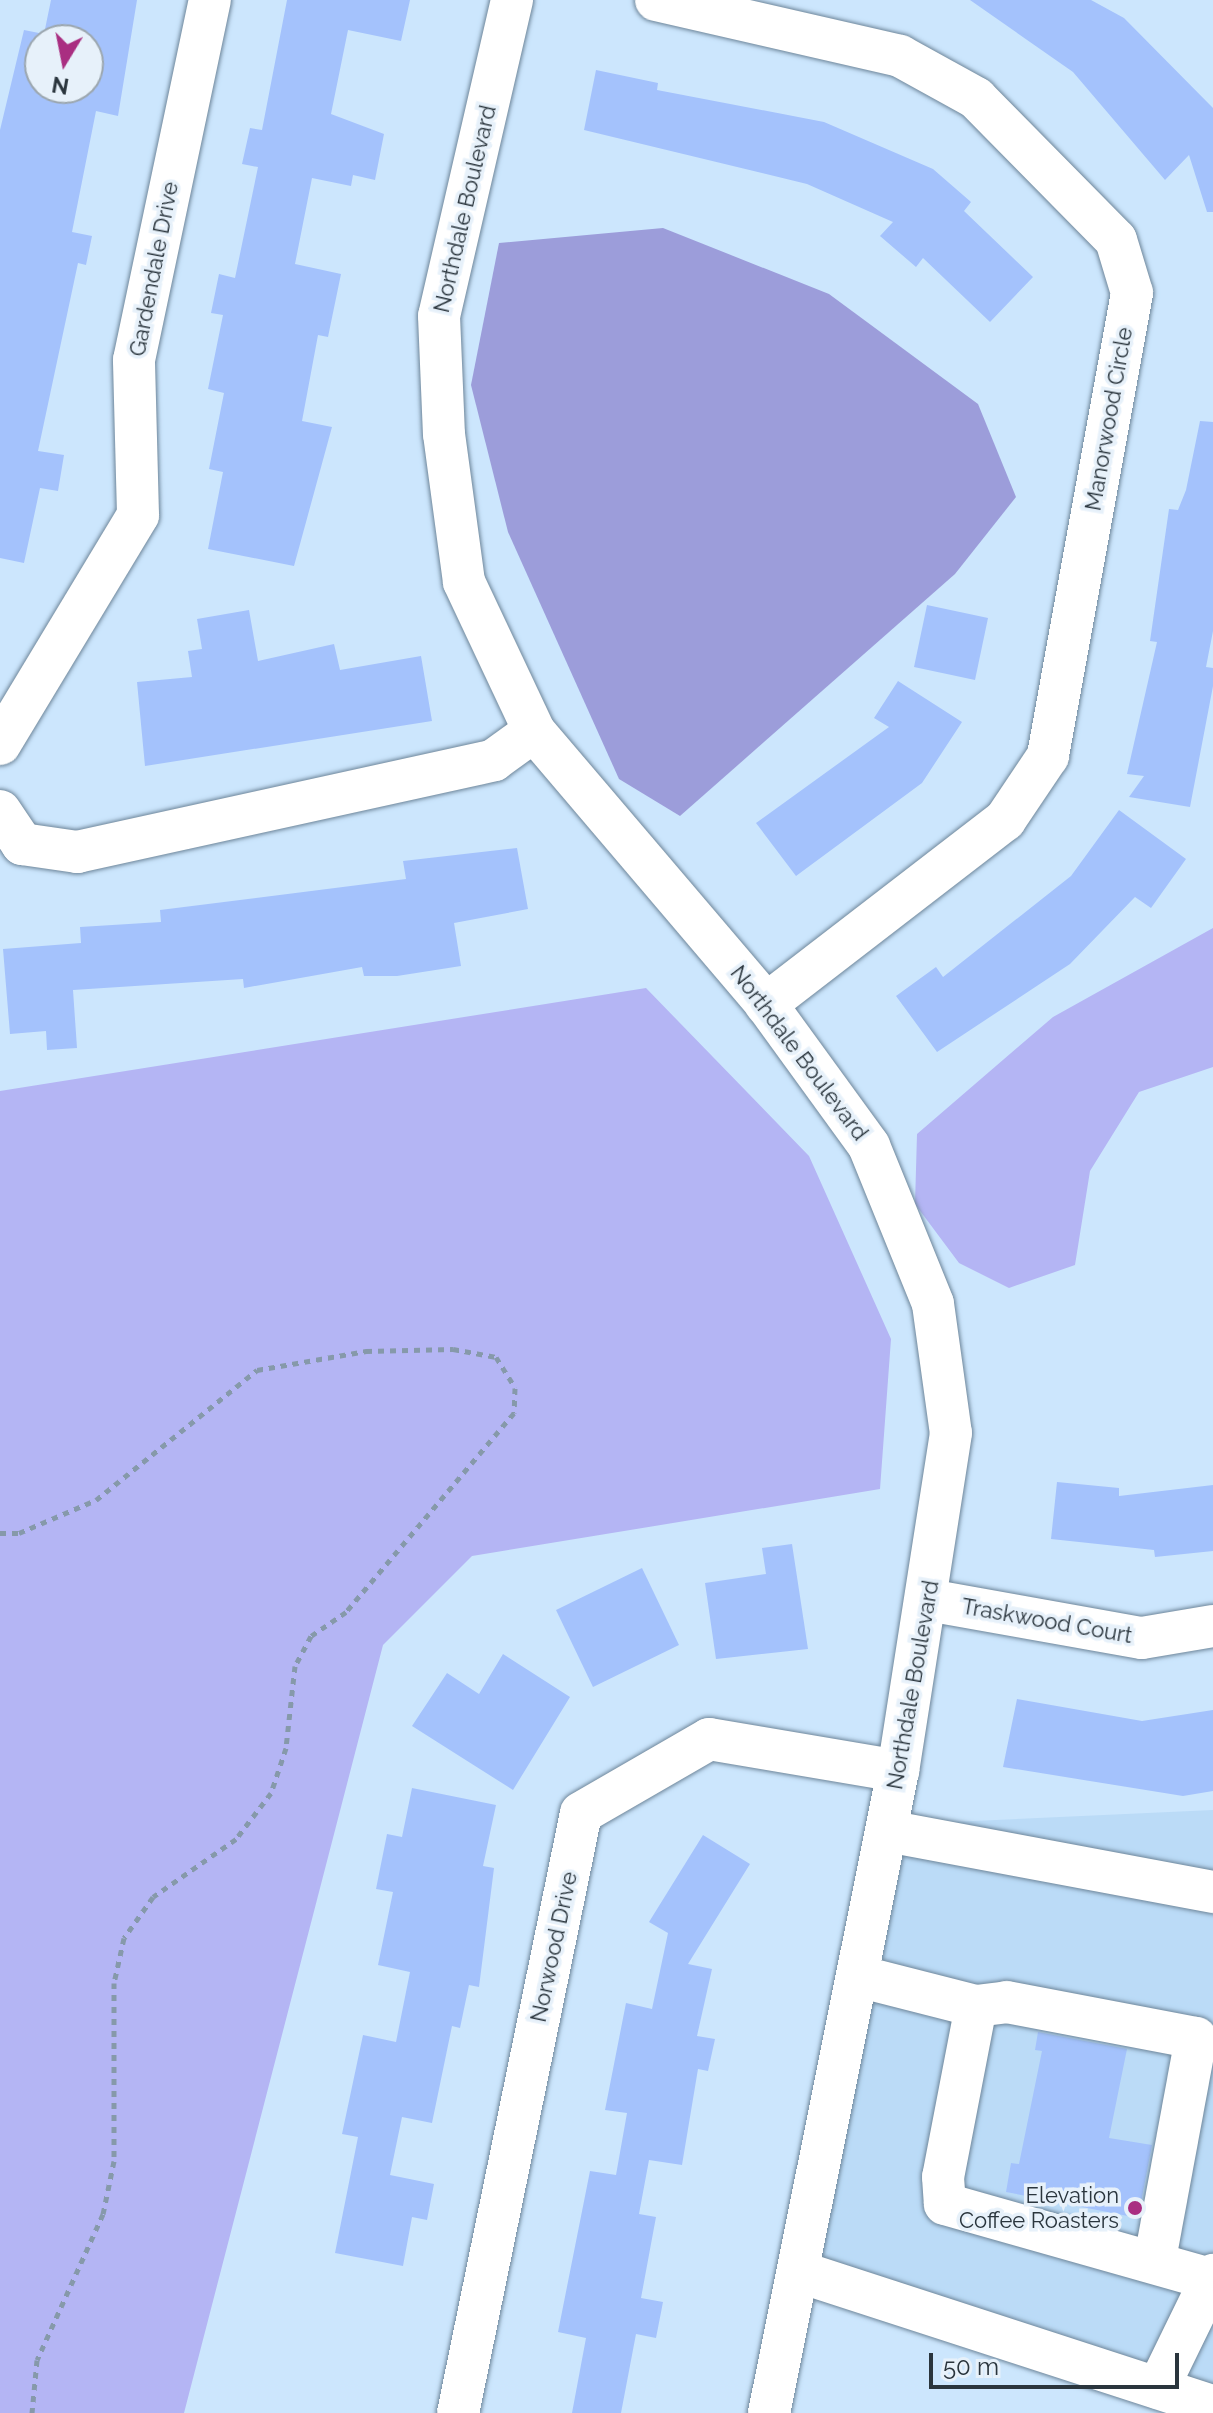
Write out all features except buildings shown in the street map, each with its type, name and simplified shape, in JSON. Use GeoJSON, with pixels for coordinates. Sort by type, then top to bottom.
{"type":"FeatureCollection","features":[{"type":"Feature","properties":{"kind":"street","name":"Gardendale Drive"},"geometry":{"type":"LineString","coordinates":[[0,744],[138,515],[134,360],[210,0]]}},
{"type":"Feature","properties":{"kind":"street","name":"Northdale Boulevard"},"geometry":{"type":"LineString","coordinates":[[512,0],[439,316],[444,434],[464,582],[534,731],[766,1004],[869,1146],[933,1304],[951,1433],[928,1600],[887,1831],[769,2413]]}},
{"type":"Feature","properties":{"kind":"street","name":"Manorwood Circle"},"geometry":{"type":"LineString","coordinates":[[656,0],[900,56],[976,98],[1116,240],[1132,293],[1048,756],[1005,820],[766,1004]]}},
{"type":"Feature","properties":{"kind":"street"},"geometry":{"type":"LineString","coordinates":[[0,811],[22,844],[77,852],[494,760],[534,731]]}},
{"type":"Feature","properties":{"kind":"street","name":"Traskwood Court"},"geometry":{"type":"LineString","coordinates":[[928,1600],[1142,1638],[1213,1626]]}},
{"type":"Feature","properties":{"kind":"street","name":"Norwood Drive"},"geometry":{"type":"LineString","coordinates":[[458,2413],[581,1813],[709,1739],[898,1771]]}},
{"type":"Feature","properties":{"kind":"street"},"geometry":{"type":"LineString","coordinates":[[887,1831],[1213,1892]]}},
{"type":"Feature","properties":{"kind":"street"},"geometry":{"type":"LineString","coordinates":[[858,1976],[976,2006],[1007,2002],[1196,2038],[1155,2259]]}},
{"type":"Feature","properties":{"kind":"street"},"geometry":{"type":"LineString","coordinates":[[976,2006],[943,2177],[945,2204],[1155,2259],[1212,2278],[1158,2388]]}},
{"type":"Feature","properties":{"kind":"street"},"geometry":{"type":"LineString","coordinates":[[800,2272],[1213,2406]]}},
{"type":"Feature","properties":{"kind":"path"},"geometry":{"type":"LineString","coordinates":[[0,1533],[19,1533],[96,1500],[257,1370],[366,1351],[453,1349],[496,1357],[515,1388],[514,1413],[346,1612],[311,1636],[295,1666],[286,1748],[271,1793],[236,1839],[153,1897],[124,1938],[114,1983],[114,2161],[103,2214],[37,2360],[32,2413]]}},
{"type":"Feature","properties":{"kind":"shaded area"},"geometry":{"type":"Polygon","coordinates":[[[663,228],[829,294],[978,404],[1016,497],[955,574],[680,816],[619,779],[508,532],[471,385],[499,243],[663,228]]]}},
{"type":"Feature","properties":{"kind":"shaded area"},"geometry":{"type":"Polygon","coordinates":[[[1213,928],[1213,1067],[1139,1092],[1090,1171],[1075,1265],[1009,1288],[959,1263],[915,1204],[917,1134],[1053,1017],[1213,928]]]}},
{"type":"Feature","properties":{"kind":"shaded area"},"geometry":{"type":"Polygon","coordinates":[[[646,988],[809,1156],[891,1339],[880,1489],[472,1556],[383,1645],[184,2413],[0,2413],[0,1091],[646,988]]]}},
{"type":"Feature","properties":{"kind":"shaded area"},"geometry":{"type":"Polygon","coordinates":[[[1213,1810],[1213,2386],[820,2258],[906,1824],[1213,1810]]]}},
{"type":"Feature","properties":{"kind":"place","name":"Elevation Coffee Roasters"},"geometry":{"type":"Point","coordinates":[1135,2208]}}]}
